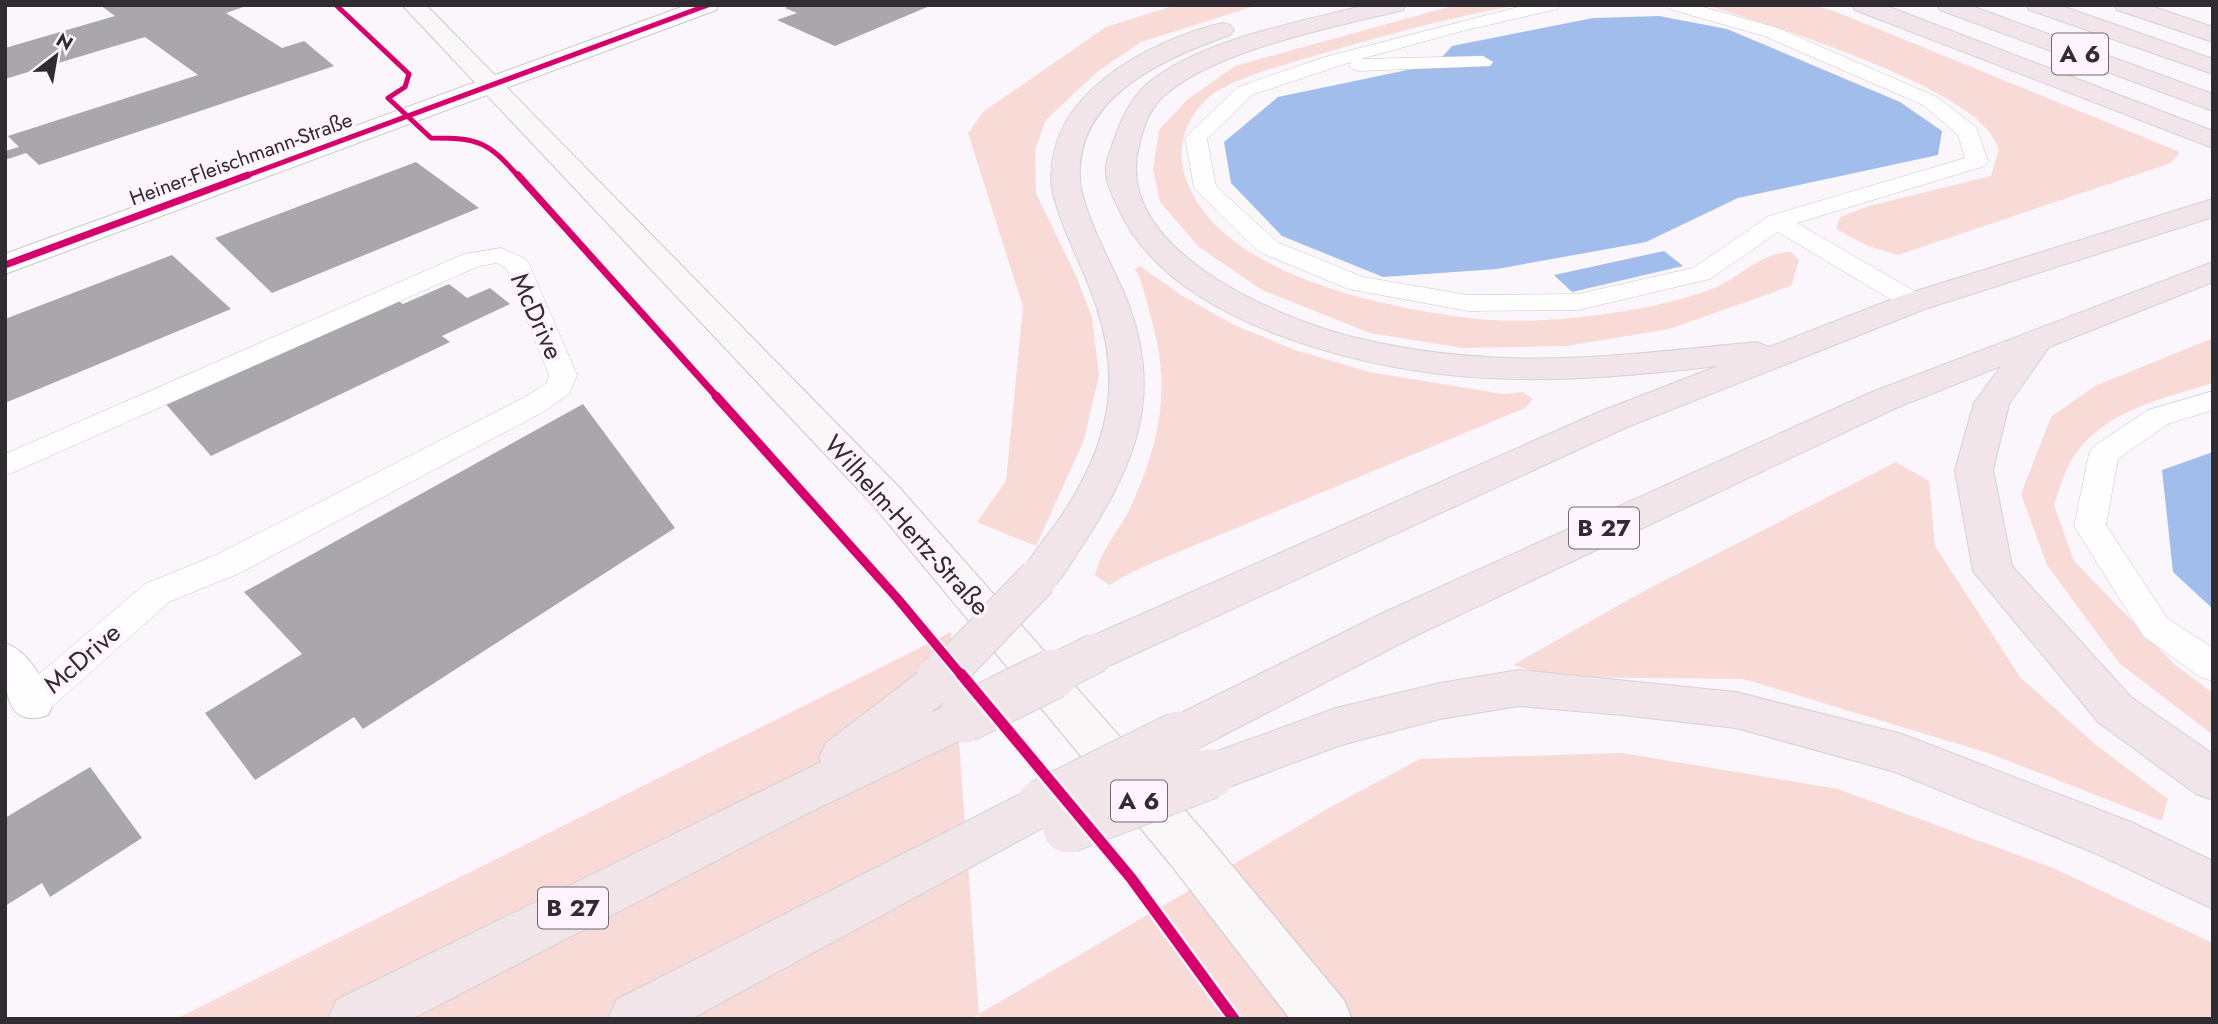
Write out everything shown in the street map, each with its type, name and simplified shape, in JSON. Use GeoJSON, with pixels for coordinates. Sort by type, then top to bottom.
{"type":"FeatureCollection","features":[{"type":"Feature","properties":{"kind":"highway"},"geometry":{"type":"LineString","coordinates":[[791,798],[941,680],[1038,578],[1095,493],[1123,427],[1128,368],[1119,327],[1067,193],[1066,159],[1077,124],[1094,102],[1129,70],[1156,55],[1196,38],[1308,5]]}},
{"type":"Feature","properties":{"kind":"highway"},"geometry":{"type":"LineString","coordinates":[[1395,5],[1259,43],[1198,65],[1156,89],[1130,125],[1119,171],[1129,206],[1153,242],[1183,270],[1226,298],[1311,335],[1356,348],[1463,366],[1526,371],[1573,370],[1806,347]]}},
{"type":"Feature","properties":{"kind":"highway"},"geometry":{"type":"LineString","coordinates":[[1846,5],[1912,25]]}},
{"type":"Feature","properties":{"kind":"highway"},"geometry":{"type":"LineString","coordinates":[[1863,5],[2213,140]]}},
{"type":"Feature","properties":{"kind":"highway","name":"A 6"},"geometry":{"type":"LineString","coordinates":[[1948,5],[2213,103]]}},
{"type":"Feature","properties":{"kind":"highway","name":"A 6"},"geometry":{"type":"LineString","coordinates":[[2037,5],[2213,67]]}},
{"type":"Feature","properties":{"kind":"highway"},"geometry":{"type":"LineString","coordinates":[[2125,5],[2213,35]]}},
{"type":"Feature","properties":{"kind":"highway","name":"B 27"},"geometry":{"type":"LineString","coordinates":[[355,1019],[791,798],[1096,653],[1612,420],[1806,347],[1914,302],[2213,208]]}},
{"type":"Feature","properties":{"kind":"highway","name":"B 27"},"geometry":{"type":"LineString","coordinates":[[1055,816],[1179,736],[1400,624],[1884,400],[2213,271]]}},
{"type":"Feature","properties":{"kind":"highway"},"geometry":{"type":"LineString","coordinates":[[2038,339],[1992,403],[1974,470],[1993,571],[2115,710],[2213,779]]}},
{"type":"Feature","properties":{"kind":"highway","name":"A 6"},"geometry":{"type":"LineString","coordinates":[[635,1019],[989,829],[1055,816],[1210,774],[1336,727],[1440,701],[1520,688],[1736,710],[1902,754],[2114,838],[2213,886]]}},
{"type":"Feature","properties":{"kind":"main road","name":"Wilhelm-Hertz-Straße"},"geometry":{"type":"LineString","coordinates":[[392,5],[461,57]]}},
{"type":"Feature","properties":{"kind":"main road","name":"Wilhelm-Hertz-Straße"},"geometry":{"type":"LineString","coordinates":[[413,5],[461,57],[531,124],[885,495],[1188,849],[1325,1019]]}},
{"type":"Feature","properties":{"kind":"street","name":"Heiner-Fleischmann-Straße"},"geometry":{"type":"LineString","coordinates":[[5,265],[708,5]]}},
{"type":"Feature","properties":{"kind":"street"},"geometry":{"type":"LineString","coordinates":[[5,660],[32,702]]}},
{"type":"Feature","properties":{"kind":"lane"},"geometry":{"type":"LineString","coordinates":[[1552,5],[1458,26],[1328,62],[1245,91],[1196,138],[1205,188],[1268,247],[1357,284],[1468,303],[1578,302],[1701,274],[1777,220],[1977,161],[1968,132],[1930,101],[1771,32],[1675,5]]}},
{"type":"Feature","properties":{"kind":"lane"},"geometry":{"type":"LineString","coordinates":[[1328,62],[1366,66],[1483,62]]}},
{"type":"Feature","properties":{"kind":"lane"},"geometry":{"type":"LineString","coordinates":[[1777,220],[1914,302]]}},
{"type":"Feature","properties":{"kind":"lane","name":"McDrive"},"geometry":{"type":"LineString","coordinates":[[5,466],[473,259],[502,255],[517,264],[563,374],[560,387],[535,404],[228,564],[157,593],[32,702]]}},
{"type":"Feature","properties":{"kind":"lane"},"geometry":{"type":"LineString","coordinates":[[2213,400],[2158,417],[2104,454],[2090,526],[2155,627],[2213,667]]}},
{"type":"Feature","properties":{"kind":"shaded area"},"geometry":{"type":"Polygon","coordinates":[[[1176,5],[1258,5],[1141,42],[1097,72],[1046,120],[1035,150],[1036,193],[1076,276],[1092,317],[1099,375],[1084,440],[1036,546],[977,522],[1006,481],[1023,307],[968,133],[983,112],[1106,27],[1176,5]]]}},
{"type":"Feature","properties":{"kind":"shaded area"},"geometry":{"type":"Polygon","coordinates":[[[1456,5],[1519,5],[1365,41],[1273,68],[1231,84],[1208,98],[1193,115],[1182,145],[1185,176],[1203,210],[1232,239],[1268,263],[1310,281],[1354,296],[1478,319],[1565,319],[1661,304],[1714,288],[1761,260],[1791,252],[1799,260],[1791,286],[1669,329],[1566,346],[1463,348],[1370,333],[1262,290],[1199,247],[1160,202],[1153,170],[1159,130],[1188,99],[1235,66],[1456,5]]]}},
{"type":"Feature","properties":{"kind":"shaded area"},"geometry":{"type":"Polygon","coordinates":[[[1705,5],[1812,5],[1834,11],[2180,152],[2171,163],[1898,255],[1868,246],[1836,229],[1840,217],[1869,206],[1991,176],[1999,149],[1991,135],[1967,112],[1898,74],[1812,40],[1705,5]]]}},
{"type":"Feature","properties":{"kind":"shaded area"},"geometry":{"type":"Polygon","coordinates":[[[1140,266],[1181,295],[1234,325],[1295,350],[1369,372],[1503,394],[1523,392],[1533,399],[1525,408],[1140,568],[1109,585],[1095,575],[1102,556],[1128,513],[1143,478],[1157,431],[1160,408],[1160,362],[1144,289],[1135,269],[1140,266]]]}},
{"type":"Feature","properties":{"kind":"shaded area"},"geometry":{"type":"Polygon","coordinates":[[[2213,338],[2213,383],[2154,401],[2116,418],[2100,429],[2072,459],[2054,505],[2074,561],[2174,664],[2213,693],[2213,735],[2119,663],[2047,565],[2021,494],[2051,417],[2095,386],[2213,338]]]}},
{"type":"Feature","properties":{"kind":"shaded area"},"geometry":{"type":"Polygon","coordinates":[[[1896,462],[1929,481],[1935,546],[2020,677],[2096,745],[2168,799],[2162,821],[1991,754],[1744,679],[1554,677],[1513,665],[1644,591],[1896,462]]]}},
{"type":"Feature","properties":{"kind":"shaded area"},"geometry":{"type":"Polygon","coordinates":[[[951,632],[979,1014],[1334,805],[1420,759],[1622,753],[1838,789],[2053,868],[2213,943],[2213,1019],[983,1019],[978,1015],[971,1019],[176,1019],[951,632]]]}},
{"type":"Feature","properties":{"kind":"water"},"geometry":{"type":"Polygon","coordinates":[[[1659,16],[1727,29],[1900,102],[1942,131],[1938,155],[1738,198],[1646,242],[1497,269],[1383,277],[1282,236],[1231,183],[1224,142],[1278,97],[1436,64],[1452,46],[1593,18],[1659,16]]]}},
{"type":"Feature","properties":{"kind":"water"},"geometry":{"type":"Polygon","coordinates":[[[1664,251],[1683,266],[1572,292],[1554,275],[1664,251]]]}},
{"type":"Feature","properties":{"kind":"water"},"geometry":{"type":"Polygon","coordinates":[[[2213,452],[2213,609],[2173,572],[2162,470],[2213,452]]]}},
{"type":"Feature","properties":{"kind":"building"},"geometry":{"type":"Polygon","coordinates":[[[100,5],[249,5],[226,13],[282,48],[304,41],[334,66],[39,165],[26,153],[5,160],[5,151],[19,147],[8,136],[198,75],[145,37],[5,79],[5,48],[115,16],[100,5]]]}},
{"type":"Feature","properties":{"kind":"building"},"geometry":{"type":"Polygon","coordinates":[[[792,5],[932,5],[835,46],[777,20],[797,13],[785,8],[792,5]]]}},
{"type":"Feature","properties":{"kind":"building"},"geometry":{"type":"Polygon","coordinates":[[[416,162],[479,208],[272,293],[215,238],[416,162]]]}},
{"type":"Feature","properties":{"kind":"building"},"geometry":{"type":"Polygon","coordinates":[[[172,255],[231,309],[5,403],[5,319],[172,255]]]}},
{"type":"Feature","properties":{"kind":"building"},"geometry":{"type":"Polygon","coordinates":[[[449,284],[467,298],[490,288],[510,304],[442,336],[450,342],[211,456],[164,402],[394,298],[403,304],[449,284]]]}},
{"type":"Feature","properties":{"kind":"building"},"geometry":{"type":"Polygon","coordinates":[[[583,404],[675,528],[363,729],[354,717],[255,780],[205,713],[302,654],[244,592],[583,404]]]}},
{"type":"Feature","properties":{"kind":"building"},"geometry":{"type":"Polygon","coordinates":[[[90,767],[142,838],[50,897],[42,883],[5,906],[5,818],[90,767]]]}},
{"type":"Feature","properties":{"kind":"cycle path"},"geometry":{"type":"LineString","coordinates":[[336,5],[409,74],[405,87],[388,98],[431,138],[470,138],[496,151],[897,598],[1131,878],[1234,1019]]}},
{"type":"Feature","properties":{"kind":"cycle path"},"geometry":{"type":"LineString","coordinates":[[5,265],[708,5]]}}]}
